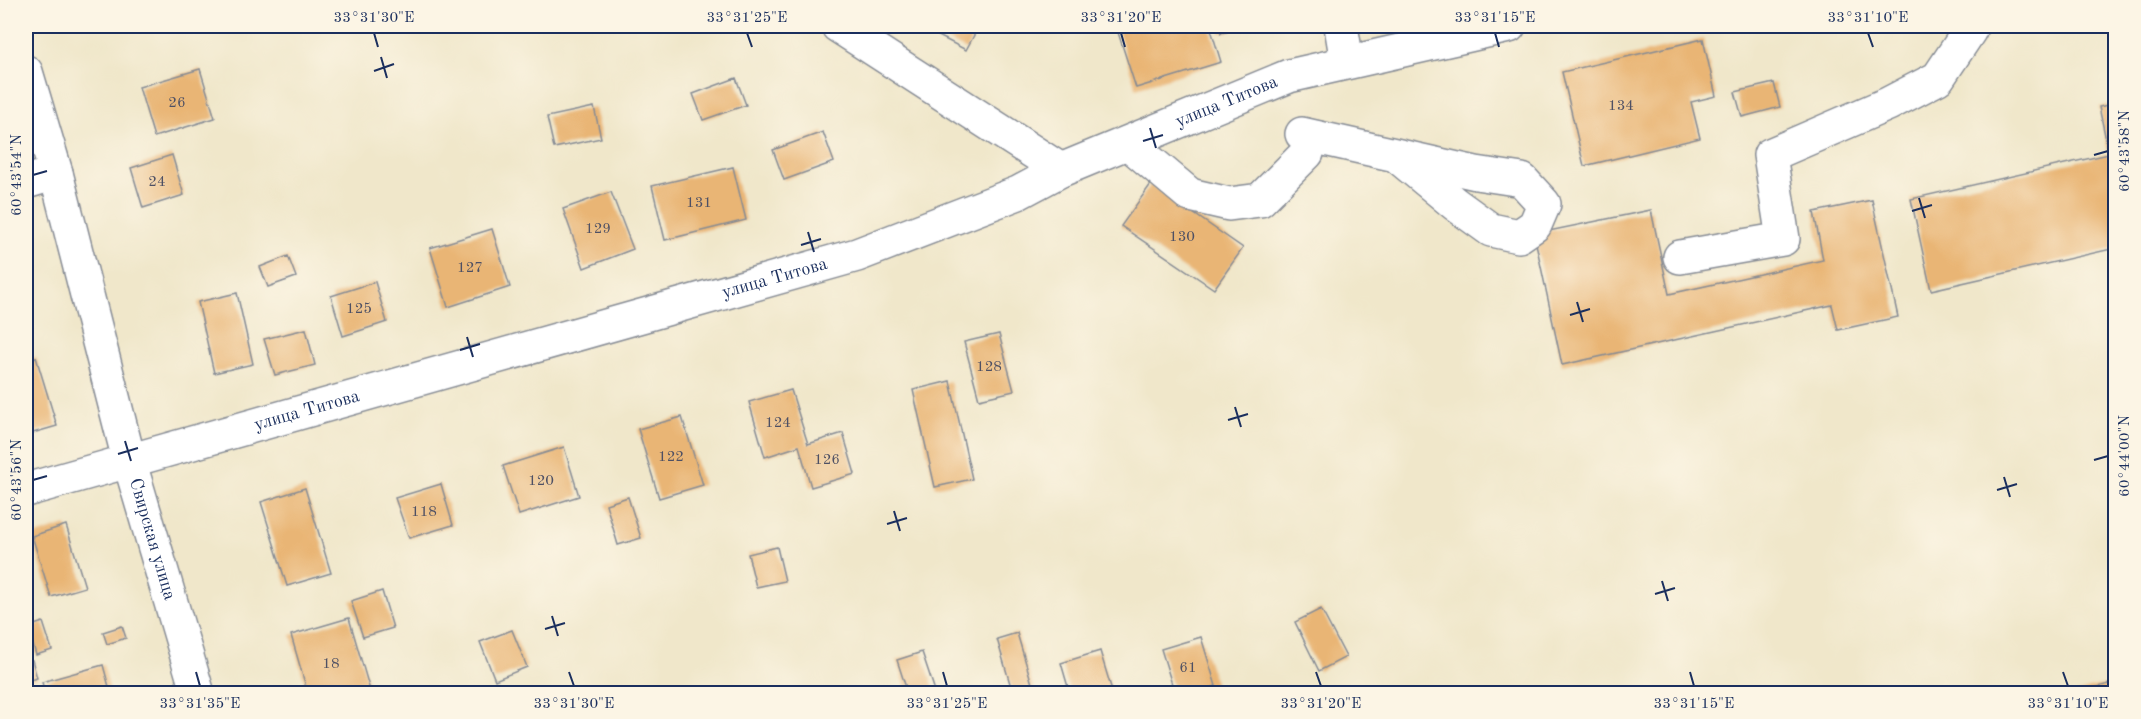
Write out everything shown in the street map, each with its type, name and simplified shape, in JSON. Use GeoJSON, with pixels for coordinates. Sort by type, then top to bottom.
{"type":"FeatureCollection","features":[{"type":"Feature","properties":{"kind":"street"},"geometry":{"type":"LineString","coordinates":[[838,26],[1061,170]]}},
{"type":"Feature","properties":{"kind":"street"},"geometry":{"type":"LineString","coordinates":[[1341,26],[1347,62]]}},
{"type":"Feature","properties":{"kind":"street","name":"улица Титова"},"geometry":{"type":"LineString","coordinates":[[26,490],[857,255],[1018,193],[1061,170],[1289,76],[1494,27]]}},
{"type":"Feature","properties":{"kind":"street"},"geometry":{"type":"LineString","coordinates":[[1680,257],[1783,239],[1770,155],[1888,104],[1938,78],[1970,30]]}},
{"type":"Feature","properties":{"kind":"street","name":"Свирская улица"},"geometry":{"type":"LineString","coordinates":[[26,72],[41,178],[66,211],[129,460],[198,693]]}},
{"type":"Feature","properties":{"kind":"street"},"geometry":{"type":"LineString","coordinates":[[1128,143],[1190,195],[1229,204],[1260,200],[1305,143],[1396,156]]}},
{"type":"Feature","properties":{"kind":"building"},"geometry":{"type":"Polygon","coordinates":[[[919,26],[979,26],[966,50],[919,26]]]}},
{"type":"Feature","properties":{"kind":"building"},"geometry":{"type":"Polygon","coordinates":[[[1116,26],[1165,26],[1166,30],[1182,26],[1210,26],[1221,62],[1136,88],[1116,26]]]}},
{"type":"Feature","properties":{"kind":"building"},"geometry":{"type":"Polygon","coordinates":[[[1219,26],[1249,26],[1221,33],[1219,26]]]}},
{"type":"Feature","properties":{"kind":"building"},"geometry":{"type":"Polygon","coordinates":[[[1703,39],[1716,96],[1691,102],[1700,138],[1584,166],[1562,72],[1703,39]]]}},
{"type":"Feature","properties":{"kind":"building"},"geometry":{"type":"Polygon","coordinates":[[[200,69],[215,118],[154,137],[139,87],[200,69]]]}},
{"type":"Feature","properties":{"kind":"building"},"geometry":{"type":"Polygon","coordinates":[[[736,78],[746,105],[703,120],[693,94],[736,78]]]}},
{"type":"Feature","properties":{"kind":"building"},"geometry":{"type":"Polygon","coordinates":[[[1774,83],[1780,107],[1742,117],[1735,92],[1774,83]]]}},
{"type":"Feature","properties":{"kind":"building"},"geometry":{"type":"Polygon","coordinates":[[[2116,103],[2116,248],[1931,290],[1911,199],[2109,154],[2099,107],[2116,103]]]}},
{"type":"Feature","properties":{"kind":"building"},"geometry":{"type":"Polygon","coordinates":[[[594,107],[601,138],[554,148],[547,117],[594,107]]]}},
{"type":"Feature","properties":{"kind":"building"},"geometry":{"type":"Polygon","coordinates":[[[823,132],[834,162],[784,180],[773,150],[823,132]]]}},
{"type":"Feature","properties":{"kind":"building"},"geometry":{"type":"Polygon","coordinates":[[[172,155],[184,195],[143,208],[131,168],[172,155]]]}},
{"type":"Feature","properties":{"kind":"building"},"geometry":{"type":"Polygon","coordinates":[[[733,167],[746,220],[665,240],[652,186],[733,167]]]}},
{"type":"Feature","properties":{"kind":"building"},"geometry":{"type":"Polygon","coordinates":[[[1151,184],[1243,248],[1214,289],[1121,226],[1151,184]]]}},
{"type":"Feature","properties":{"kind":"building"},"geometry":{"type":"Polygon","coordinates":[[[611,192],[633,249],[584,268],[563,209],[611,192]]]}},
{"type":"Feature","properties":{"kind":"building"},"geometry":{"type":"Polygon","coordinates":[[[1872,200],[1898,317],[1838,330],[1832,305],[1562,365],[1534,234],[1651,210],[1669,294],[1823,260],[1814,212],[1872,200]]]}},
{"type":"Feature","properties":{"kind":"building"},"geometry":{"type":"Polygon","coordinates":[[[492,229],[510,287],[448,307],[430,248],[492,229]]]}},
{"type":"Feature","properties":{"kind":"building"},"geometry":{"type":"Polygon","coordinates":[[[288,256],[296,277],[268,287],[260,267],[288,256]]]}},
{"type":"Feature","properties":{"kind":"building"},"geometry":{"type":"Polygon","coordinates":[[[375,282],[387,322],[343,336],[331,296],[375,282]]]}},
{"type":"Feature","properties":{"kind":"building"},"geometry":{"type":"Polygon","coordinates":[[[237,293],[253,364],[214,373],[198,302],[237,293]]]}},
{"type":"Feature","properties":{"kind":"building"},"geometry":{"type":"Polygon","coordinates":[[[306,329],[315,365],[275,375],[264,339],[306,329]]]}},
{"type":"Feature","properties":{"kind":"building"},"geometry":{"type":"Polygon","coordinates":[[[999,334],[1014,391],[979,399],[964,342],[999,334]]]}},
{"type":"Feature","properties":{"kind":"building"},"geometry":{"type":"Polygon","coordinates":[[[36,357],[57,426],[26,435],[26,360],[36,357]]]}},
{"type":"Feature","properties":{"kind":"building"},"geometry":{"type":"Polygon","coordinates":[[[950,381],[972,479],[935,487],[913,390],[950,381]]]}},
{"type":"Feature","properties":{"kind":"building"},"geometry":{"type":"Polygon","coordinates":[[[791,390],[808,444],[843,433],[855,474],[811,487],[799,446],[765,457],[749,402],[791,390]]]}},
{"type":"Feature","properties":{"kind":"building"},"geometry":{"type":"Polygon","coordinates":[[[682,417],[703,485],[659,498],[638,429],[682,417]]]}},
{"type":"Feature","properties":{"kind":"building"},"geometry":{"type":"Polygon","coordinates":[[[564,447],[579,496],[519,515],[503,466],[564,447]]]}},
{"type":"Feature","properties":{"kind":"building"},"geometry":{"type":"Polygon","coordinates":[[[441,484],[453,525],[409,538],[395,498],[441,484]]]}},
{"type":"Feature","properties":{"kind":"building"},"geometry":{"type":"Polygon","coordinates":[[[305,488],[331,573],[287,586],[261,502],[305,488]]]}},
{"type":"Feature","properties":{"kind":"building"},"geometry":{"type":"Polygon","coordinates":[[[628,497],[641,538],[618,545],[606,504],[628,497]]]}},
{"type":"Feature","properties":{"kind":"building"},"geometry":{"type":"Polygon","coordinates":[[[66,525],[85,587],[51,597],[32,536],[66,525]]]}},
{"type":"Feature","properties":{"kind":"building"},"geometry":{"type":"Polygon","coordinates":[[[777,547],[785,581],[756,587],[748,554],[777,547]]]}},
{"type":"Feature","properties":{"kind":"building"},"geometry":{"type":"Polygon","coordinates":[[[382,591],[393,628],[363,637],[351,601],[382,591]]]}},
{"type":"Feature","properties":{"kind":"building"},"geometry":{"type":"Polygon","coordinates":[[[1321,609],[1346,657],[1319,671],[1295,622],[1321,609]]]}},
{"type":"Feature","properties":{"kind":"building"},"geometry":{"type":"Polygon","coordinates":[[[349,618],[371,694],[308,694],[291,635],[349,618]]]}},
{"type":"Feature","properties":{"kind":"building"},"geometry":{"type":"Polygon","coordinates":[[[43,622],[52,650],[36,655],[28,627],[43,622]]]}},
{"type":"Feature","properties":{"kind":"building"},"geometry":{"type":"Polygon","coordinates":[[[122,626],[126,638],[107,644],[103,632],[122,626]]]}},
{"type":"Feature","properties":{"kind":"building"},"geometry":{"type":"Polygon","coordinates":[[[512,630],[527,667],[495,680],[480,642],[512,630]]]}},
{"type":"Feature","properties":{"kind":"building"},"geometry":{"type":"Polygon","coordinates":[[[1017,633],[1035,694],[1013,694],[997,639],[1017,633]]]}},
{"type":"Feature","properties":{"kind":"building"},"geometry":{"type":"Polygon","coordinates":[[[1201,637],[1216,686],[1193,694],[1175,694],[1161,649],[1201,637]]]}},
{"type":"Feature","properties":{"kind":"building"},"geometry":{"type":"Polygon","coordinates":[[[1100,651],[1113,694],[1070,694],[1061,663],[1100,651]]]}},
{"type":"Feature","properties":{"kind":"building"},"geometry":{"type":"Polygon","coordinates":[[[922,652],[936,694],[908,694],[897,660],[922,652]]]}},
{"type":"Feature","properties":{"kind":"building"},"geometry":{"type":"Polygon","coordinates":[[[32,660],[37,678],[26,681],[26,662],[32,660]]]}},
{"type":"Feature","properties":{"kind":"building"},"geometry":{"type":"Polygon","coordinates":[[[103,665],[111,694],[45,694],[42,682],[103,665]]]}},
{"type":"Feature","properties":{"kind":"building"},"geometry":{"type":"Polygon","coordinates":[[[2116,682],[2116,694],[2076,694],[2076,693],[2116,682]]]}}]}
